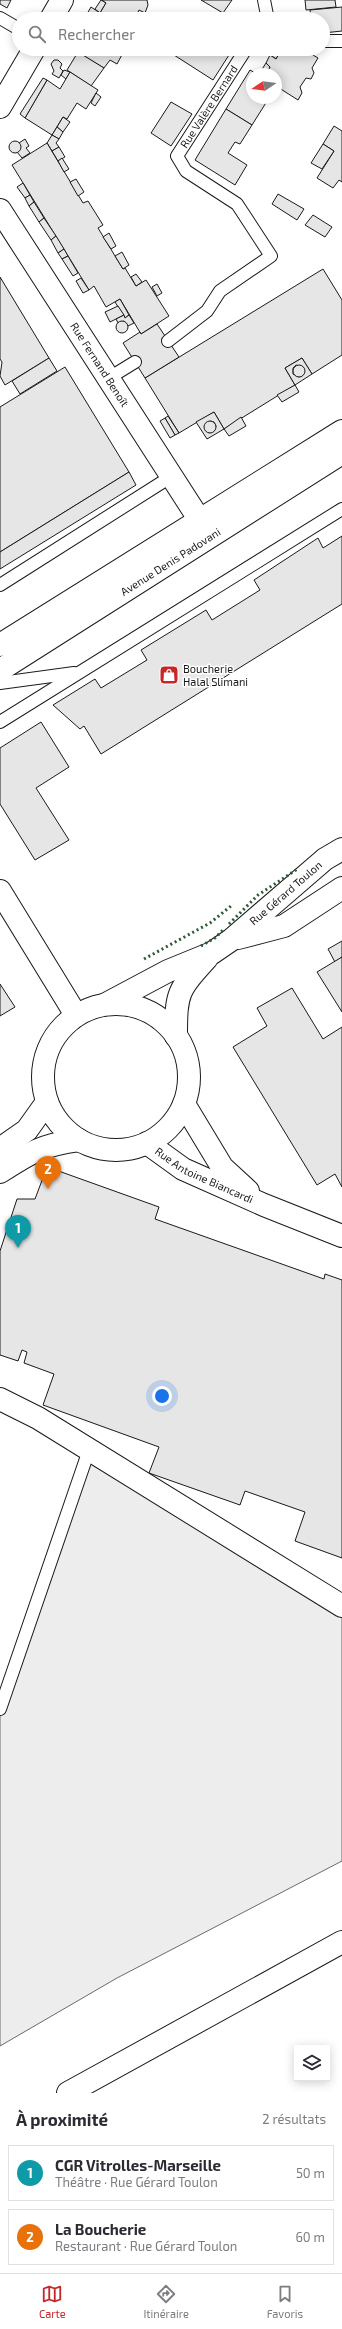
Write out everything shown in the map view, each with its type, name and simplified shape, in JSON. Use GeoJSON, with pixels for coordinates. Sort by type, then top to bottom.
{"type":"FeatureCollection","features":[{"type":"Feature","properties":{"kind":"street"},"geometry":{"type":"LineString","coordinates":[[55,12],[62,0]]}},
{"type":"Feature","properties":{"kind":"street"},"geometry":{"type":"LineString","coordinates":[[0,107],[30,56]]}},
{"type":"Feature","properties":{"kind":"street","name":"Rue Fernand Benoît"},"geometry":{"type":"LineString","coordinates":[[0,210],[199,519]]}},
{"type":"Feature","properties":{"kind":"street","name":"Avenue Denis Padovani"},"geometry":{"type":"LineString","coordinates":[[0,645],[199,519],[342,431]]}},
{"type":"Feature","properties":{"kind":"street","name":"Avenue Denis Padovani"},"geometry":{"type":"LineString","coordinates":[[0,670],[342,453]]}},
{"type":"Feature","properties":{"kind":"street","name":"Rue Gérard Toulon"},"geometry":{"type":"LineString","coordinates":[[103,1005],[168,971],[212,953],[231,940],[324,859],[342,849]]}},
{"type":"Feature","properties":{"kind":"street","name":"Rue Gérard Toulon"},"geometry":{"type":"LineString","coordinates":[[231,940],[284,926],[342,888]]}},
{"type":"Feature","properties":{"kind":"street"},"geometry":{"type":"LineString","coordinates":[[0,891],[76,1016]]}},
{"type":"Feature","properties":{"kind":"street","name":"Rue Gérard Toulon"},"geometry":{"type":"LineString","coordinates":[[176,1036],[176,1004],[183,984],[212,953]]}},
{"type":"Feature","properties":{"kind":"street"},"geometry":{"type":"LineString","coordinates":[[124,1004],[144,1010],[162,1021],[176,1036],[186,1058],[188,1081],[184,1104],[162,1134],[147,1144],[130,1149],[112,1150],[95,1147],[79,1140],[66,1130],[55,1117],[47,1102],[43,1078],[46,1054],[58,1032],[76,1016],[103,1005],[124,1004]]}},
{"type":"Feature","properties":{"kind":"street"},"geometry":{"type":"LineString","coordinates":[[0,1149],[27,1130],[47,1102]]}},
{"type":"Feature","properties":{"kind":"street","name":"Rue Antoine Biancardi"},"geometry":{"type":"LineString","coordinates":[[184,1104],[222,1168],[264,1205]]}},
{"type":"Feature","properties":{"kind":"street"},"geometry":{"type":"LineString","coordinates":[[0,1172],[35,1150],[54,1144],[79,1140]]}},
{"type":"Feature","properties":{"kind":"street","name":"Rue Antoine Biancardi"},"geometry":{"type":"LineString","coordinates":[[147,1144],[183,1169],[264,1205],[342,1236]]}},
{"type":"Feature","properties":{"kind":"street"},"geometry":{"type":"LineString","coordinates":[[0,1399],[38,1418],[342,1606]]}},
{"type":"Feature","properties":{"kind":"street"},"geometry":{"type":"LineString","coordinates":[[68,2093],[342,1942]]}},
{"type":"Feature","properties":{"kind":"lane"},"geometry":{"type":"LineString","coordinates":[[264,0],[267,12]]}},
{"type":"Feature","properties":{"kind":"lane"},"geometry":{"type":"LineString","coordinates":[[0,18],[12,25]]}},
{"type":"Feature","properties":{"kind":"lane"},"geometry":{"type":"LineString","coordinates":[[330,41],[342,41]]}},
{"type":"Feature","properties":{"kind":"lane","name":"Rue Valère Bernard"},"geometry":{"type":"LineString","coordinates":[[168,341],[207,311],[220,291],[271,256],[236,204],[186,171],[177,156],[241,56]]}},
{"type":"Feature","properties":{"kind":"lane"},"geometry":{"type":"LineString","coordinates":[[109,378],[134,362]]}},
{"type":"Feature","properties":{"kind":"lane"},"geometry":{"type":"LineString","coordinates":[[0,585],[172,476]]}},
{"type":"Feature","properties":{"kind":"lane"},"geometry":{"type":"LineString","coordinates":[[0,722],[78,672],[342,509]]}},
{"type":"Feature","properties":{"kind":"lane"},"geometry":{"type":"LineString","coordinates":[[0,683],[78,672]]}},
{"type":"Feature","properties":{"kind":"lane"},"geometry":{"type":"LineString","coordinates":[[0,1709],[89,1450]]}},
{"type":"Feature","properties":{"kind":"shaded area"},"geometry":{"type":"Polygon","coordinates":[[[89,1450],[342,1606],[342,1861],[117,1978],[0,2046],[0,1709],[89,1450]]]}},
{"type":"Feature","properties":{"kind":"building"},"geometry":{"type":"Polygon","coordinates":[[[0,0],[11,0],[7,8],[0,4],[0,0]]]}},
{"type":"Feature","properties":{"kind":"building"},"geometry":{"type":"Polygon","coordinates":[[[101,0],[106,3],[101,12],[95,9],[101,0]]]}},
{"type":"Feature","properties":{"kind":"building"},"geometry":{"type":"Polygon","coordinates":[[[102,0],[147,0],[148,5],[145,12],[139,10],[138,12],[101,12],[106,3],[102,0]]]}},
{"type":"Feature","properties":{"kind":"building"},"geometry":{"type":"Polygon","coordinates":[[[201,0],[232,0],[224,12],[201,0]]]}},
{"type":"Feature","properties":{"kind":"building"},"geometry":{"type":"Polygon","coordinates":[[[305,0],[335,0],[336,7],[306,10],[305,0]]]}},
{"type":"Feature","properties":{"kind":"building"},"geometry":{"type":"Polygon","coordinates":[[[91,7],[98,12],[88,12],[91,7]]]}},
{"type":"Feature","properties":{"kind":"building"},"geometry":{"type":"Polygon","coordinates":[[[342,7],[342,31],[330,32],[330,12],[310,12],[310,10],[342,7]]]}},
{"type":"Feature","properties":{"kind":"building"},"geometry":{"type":"Polygon","coordinates":[[[76,56],[84,56],[104,68],[91,86],[67,70],[76,56]]]}},
{"type":"Feature","properties":{"kind":"building"},"geometry":{"type":"Polygon","coordinates":[[[84,56],[121,56],[117,64],[110,60],[104,68],[84,56]]]}},
{"type":"Feature","properties":{"kind":"building"},"geometry":{"type":"Polygon","coordinates":[[[176,56],[228,56],[213,80],[176,56]]]}},
{"type":"Feature","properties":{"kind":"building"},"geometry":{"type":"Polygon","coordinates":[[[270,56],[276,59],[278,56],[315,56],[318,58],[312,68],[314,73],[311,79],[306,78],[300,87],[302,93],[298,100],[282,90],[282,68],[269,68],[266,63],[270,56]]]}},
{"type":"Feature","properties":{"kind":"building"},"geometry":{"type":"Polygon","coordinates":[[[54,60],[58,60],[62,64],[60,68],[63,71],[59,78],[52,74],[54,71],[51,64],[54,60]]]}},
{"type":"Feature","properties":{"kind":"building"},"geometry":{"type":"Polygon","coordinates":[[[266,63],[270,67],[269,68],[263,68],[266,63]]]}},
{"type":"Feature","properties":{"kind":"building"},"geometry":{"type":"Polygon","coordinates":[[[64,70],[70,72],[66,79],[61,75],[64,70]]]}},
{"type":"Feature","properties":{"kind":"building"},"geometry":{"type":"Polygon","coordinates":[[[70,72],[98,90],[86,109],[77,103],[67,119],[63,117],[52,135],[25,118],[47,80],[60,89],[70,72]]]}},
{"type":"Feature","properties":{"kind":"building"},"geometry":{"type":"Polygon","coordinates":[[[246,76],[246,104],[265,104],[252,125],[226,109],[246,76]]]}},
{"type":"Feature","properties":{"kind":"building"},"geometry":{"type":"Polygon","coordinates":[[[43,78],[47,80],[25,118],[20,114],[43,78]]]}},
{"type":"Feature","properties":{"kind":"building"},"geometry":{"type":"Polygon","coordinates":[[[96,93],[101,97],[95,106],[91,103],[96,93]]]}},
{"type":"Feature","properties":{"kind":"building"},"geometry":{"type":"Polygon","coordinates":[[[171,102],[192,114],[171,146],[151,133],[171,102]]]}},
{"type":"Feature","properties":{"kind":"building"},"geometry":{"type":"Polygon","coordinates":[[[226,109],[252,125],[240,144],[235,142],[228,153],[247,165],[235,185],[195,160],[226,109]]]}},
{"type":"Feature","properties":{"kind":"building"},"geometry":{"type":"Polygon","coordinates":[[[63,117],[70,122],[63,132],[57,127],[63,117]]]}},
{"type":"Feature","properties":{"kind":"building"},"geometry":{"type":"Polygon","coordinates":[[[334,126],[342,131],[342,182],[339,180],[333,188],[317,178],[334,151],[323,144],[334,126]]]}},
{"type":"Feature","properties":{"kind":"building"},"geometry":{"type":"Polygon","coordinates":[[[57,127],[63,132],[59,139],[52,135],[57,127]]]}},
{"type":"Feature","properties":{"kind":"building"},"geometry":{"type":"Polygon","coordinates":[[[52,135],[59,139],[56,143],[59,147],[52,151],[47,143],[52,135]]]}},
{"type":"Feature","properties":{"kind":"building"},"geometry":{"type":"Polygon","coordinates":[[[25,139],[29,146],[26,148],[30,153],[22,158],[17,152],[20,148],[19,143],[25,139]]]}},
{"type":"Feature","properties":{"kind":"building"},"geometry":{"type":"Polygon","coordinates":[[[15,141],[19,143],[21,147],[19,151],[15,153],[11,151],[9,147],[11,143],[15,141]]]}},
{"type":"Feature","properties":{"kind":"building"},"geometry":{"type":"Polygon","coordinates":[[[47,143],[83,203],[88,201],[103,225],[98,228],[123,269],[125,268],[136,286],[146,280],[169,316],[141,334],[120,299],[106,307],[94,286],[89,290],[12,165],[47,143]]]}},
{"type":"Feature","properties":{"kind":"building"},"geometry":{"type":"Polygon","coordinates":[[[323,144],[334,151],[322,169],[311,163],[323,144]]]}},
{"type":"Feature","properties":{"kind":"building"},"geometry":{"type":"Polygon","coordinates":[[[59,147],[65,157],[58,161],[52,151],[59,147]]]}},
{"type":"Feature","properties":{"kind":"building"},"geometry":{"type":"Polygon","coordinates":[[[62,158],[69,169],[64,172],[58,161],[62,158]]]}},
{"type":"Feature","properties":{"kind":"building"},"geometry":{"type":"Polygon","coordinates":[[[76,179],[84,192],[78,196],[70,182],[76,179]]]}},
{"type":"Feature","properties":{"kind":"building"},"geometry":{"type":"Polygon","coordinates":[[[23,183],[30,195],[25,198],[17,187],[23,183]]]}},
{"type":"Feature","properties":{"kind":"building"},"geometry":{"type":"Polygon","coordinates":[[[278,194],[304,209],[297,220],[272,204],[278,194]]]}},
{"type":"Feature","properties":{"kind":"building"},"geometry":{"type":"Polygon","coordinates":[[[30,195],[34,202],[29,206],[25,198],[30,195]]]}},
{"type":"Feature","properties":{"kind":"building"},"geometry":{"type":"Polygon","coordinates":[[[34,202],[44,218],[39,222],[29,206],[34,202]]]}},
{"type":"Feature","properties":{"kind":"building"},"geometry":{"type":"Polygon","coordinates":[[[313,215],[332,227],[325,237],[305,225],[313,215]]]}},
{"type":"Feature","properties":{"kind":"building"},"geometry":{"type":"Polygon","coordinates":[[[44,218],[56,236],[51,240],[39,222],[44,218]]]}},
{"type":"Feature","properties":{"kind":"building"},"geometry":{"type":"Polygon","coordinates":[[[109,233],[116,246],[111,249],[103,237],[109,233]]]}},
{"type":"Feature","properties":{"kind":"building"},"geometry":{"type":"Polygon","coordinates":[[[56,236],[64,249],[58,253],[51,240],[56,236]]]}},
{"type":"Feature","properties":{"kind":"building"},"geometry":{"type":"Polygon","coordinates":[[[64,249],[68,256],[62,259],[58,253],[64,249]]]}},
{"type":"Feature","properties":{"kind":"building"},"geometry":{"type":"Polygon","coordinates":[[[122,252],[129,265],[123,269],[115,256],[122,252]]]}},
{"type":"Feature","properties":{"kind":"building"},"geometry":{"type":"Polygon","coordinates":[[[68,256],[78,273],[73,276],[62,259],[68,256]]]}},
{"type":"Feature","properties":{"kind":"building"},"geometry":{"type":"Polygon","coordinates":[[[323,269],[342,300],[342,355],[312,374],[302,358],[285,368],[295,385],[224,429],[214,412],[179,433],[145,378],[323,269]]]}},
{"type":"Feature","properties":{"kind":"building"},"geometry":{"type":"Polygon","coordinates":[[[136,274],[142,282],[136,286],[131,277],[136,274]]]}},
{"type":"Feature","properties":{"kind":"building"},"geometry":{"type":"Polygon","coordinates":[[[0,277],[49,358],[5,385],[0,376],[2,362],[0,359],[0,277]]]}},
{"type":"Feature","properties":{"kind":"building"},"geometry":{"type":"Polygon","coordinates":[[[81,278],[89,290],[83,293],[76,281],[81,278]]]}},
{"type":"Feature","properties":{"kind":"building"},"geometry":{"type":"Polygon","coordinates":[[[157,284],[162,293],[157,296],[152,287],[157,284]]]}},
{"type":"Feature","properties":{"kind":"building"},"geometry":{"type":"Polygon","coordinates":[[[120,299],[129,315],[125,318],[115,302],[120,299]]]}},
{"type":"Feature","properties":{"kind":"building"},"geometry":{"type":"Polygon","coordinates":[[[118,306],[124,315],[110,322],[105,312],[118,306]]]}},
{"type":"Feature","properties":{"kind":"building"},"geometry":{"type":"Polygon","coordinates":[[[124,315],[125,318],[129,315],[134,323],[128,326],[124,321],[118,323],[116,319],[124,315]]]}},
{"type":"Feature","properties":{"kind":"building"},"geometry":{"type":"Polygon","coordinates":[[[120,321],[124,321],[128,327],[124,333],[120,333],[116,329],[116,325],[120,321]]]}},
{"type":"Feature","properties":{"kind":"building"},"geometry":{"type":"Polygon","coordinates":[[[157,324],[179,357],[145,378],[123,343],[140,332],[141,334],[157,324]]]}},
{"type":"Feature","properties":{"kind":"building"},"geometry":{"type":"Polygon","coordinates":[[[49,358],[57,371],[20,394],[12,381],[49,358]]]}},
{"type":"Feature","properties":{"kind":"building"},"geometry":{"type":"Polygon","coordinates":[[[302,358],[312,374],[295,385],[285,368],[302,358]],[[296,365],[293,368],[293,374],[299,377],[302,376],[304,373],[303,367],[296,365]]]}},
{"type":"Feature","properties":{"kind":"building"},"geometry":{"type":"Polygon","coordinates":[[[297,365],[301,365],[305,371],[301,377],[297,377],[293,373],[293,369],[297,365]]]}},
{"type":"Feature","properties":{"kind":"building"},"geometry":{"type":"Polygon","coordinates":[[[65,367],[129,472],[0,552],[0,407],[65,367]]]}},
{"type":"Feature","properties":{"kind":"building"},"geometry":{"type":"Polygon","coordinates":[[[295,385],[299,392],[282,402],[277,395],[295,385]]]}},
{"type":"Feature","properties":{"kind":"building"},"geometry":{"type":"Polygon","coordinates":[[[214,412],[224,429],[207,439],[196,422],[214,412]],[[210,421],[205,426],[209,433],[214,431],[216,426],[214,422],[210,421]]]}},
{"type":"Feature","properties":{"kind":"building"},"geometry":{"type":"Polygon","coordinates":[[[168,416],[179,433],[175,435],[165,418],[168,416]]]}},
{"type":"Feature","properties":{"kind":"building"},"geometry":{"type":"Polygon","coordinates":[[[241,417],[246,426],[229,436],[224,429],[241,417]]]}},
{"type":"Feature","properties":{"kind":"building"},"geometry":{"type":"Polygon","coordinates":[[[165,418],[175,435],[170,438],[160,421],[165,418]]]}},
{"type":"Feature","properties":{"kind":"building"},"geometry":{"type":"Polygon","coordinates":[[[210,421],[214,423],[216,427],[214,431],[210,433],[206,431],[204,427],[206,423],[210,421]]]}},
{"type":"Feature","properties":{"kind":"building"},"geometry":{"type":"Polygon","coordinates":[[[129,472],[136,485],[0,569],[0,552],[129,472]]]}},
{"type":"Feature","properties":{"kind":"building"},"geometry":{"type":"Polygon","coordinates":[[[342,536],[342,604],[101,754],[84,726],[80,729],[53,705],[95,679],[101,688],[147,660],[141,650],[206,610],[212,620],[260,590],[254,580],[318,538],[323,548],[342,536]]]}},
{"type":"Feature","properties":{"kind":"building"},"geometry":{"type":"Polygon","coordinates":[[[41,722],[69,767],[36,788],[69,840],[35,860],[0,804],[0,748],[41,722]]]}},
{"type":"Feature","properties":{"kind":"building"},"geometry":{"type":"Polygon","coordinates":[[[342,941],[342,957],[335,962],[328,949],[342,941]]]}},
{"type":"Feature","properties":{"kind":"building"},"geometry":{"type":"Polygon","coordinates":[[[342,957],[342,1012],[317,972],[342,957]]]}},
{"type":"Feature","properties":{"kind":"building"},"geometry":{"type":"Polygon","coordinates":[[[0,984],[15,1007],[0,1016],[0,984]]]}},
{"type":"Feature","properties":{"kind":"building"},"geometry":{"type":"Polygon","coordinates":[[[292,988],[323,1039],[342,1027],[342,1187],[335,1174],[317,1185],[233,1047],[267,1026],[257,1008],[292,988]]]}},
{"type":"Feature","properties":{"kind":"building"},"geometry":{"type":"Polygon","coordinates":[[[39,1164],[159,1207],[155,1219],[324,1279],[325,1274],[342,1280],[342,1558],[295,1541],[305,1512],[245,1491],[240,1505],[149,1473],[159,1447],[43,1405],[54,1374],[24,1363],[27,1352],[22,1350],[18,1361],[0,1355],[0,1251],[17,1199],[35,1199],[44,1175],[37,1169],[39,1164]]]}},
{"type":"Feature","properties":{"kind":"hedge"},"geometry":{"type":"LineString","coordinates":[[229,924],[258,895],[299,868]]}},
{"type":"Feature","properties":{"kind":"hedge"},"geometry":{"type":"LineString","coordinates":[[144,959],[210,923],[231,906]]}},
{"type":"Feature","properties":{"kind":"hedge"},"geometry":{"type":"LineString","coordinates":[[201,946],[215,938],[223,930]]}},
{"type":"Feature","properties":{"kind":"place","name":"Boucherie Halal Slimani"},"geometry":{"type":"Point","coordinates":[169,675]}},
{"type":"Feature","properties":{"kind":"place","name":"La Boucherie"},"geometry":{"type":"Point","coordinates":[48,1189]}},
{"type":"Feature","properties":{"kind":"place","name":"CGR Vitrolles-Marseille"},"geometry":{"type":"Point","coordinates":[18,1248]}}]}
